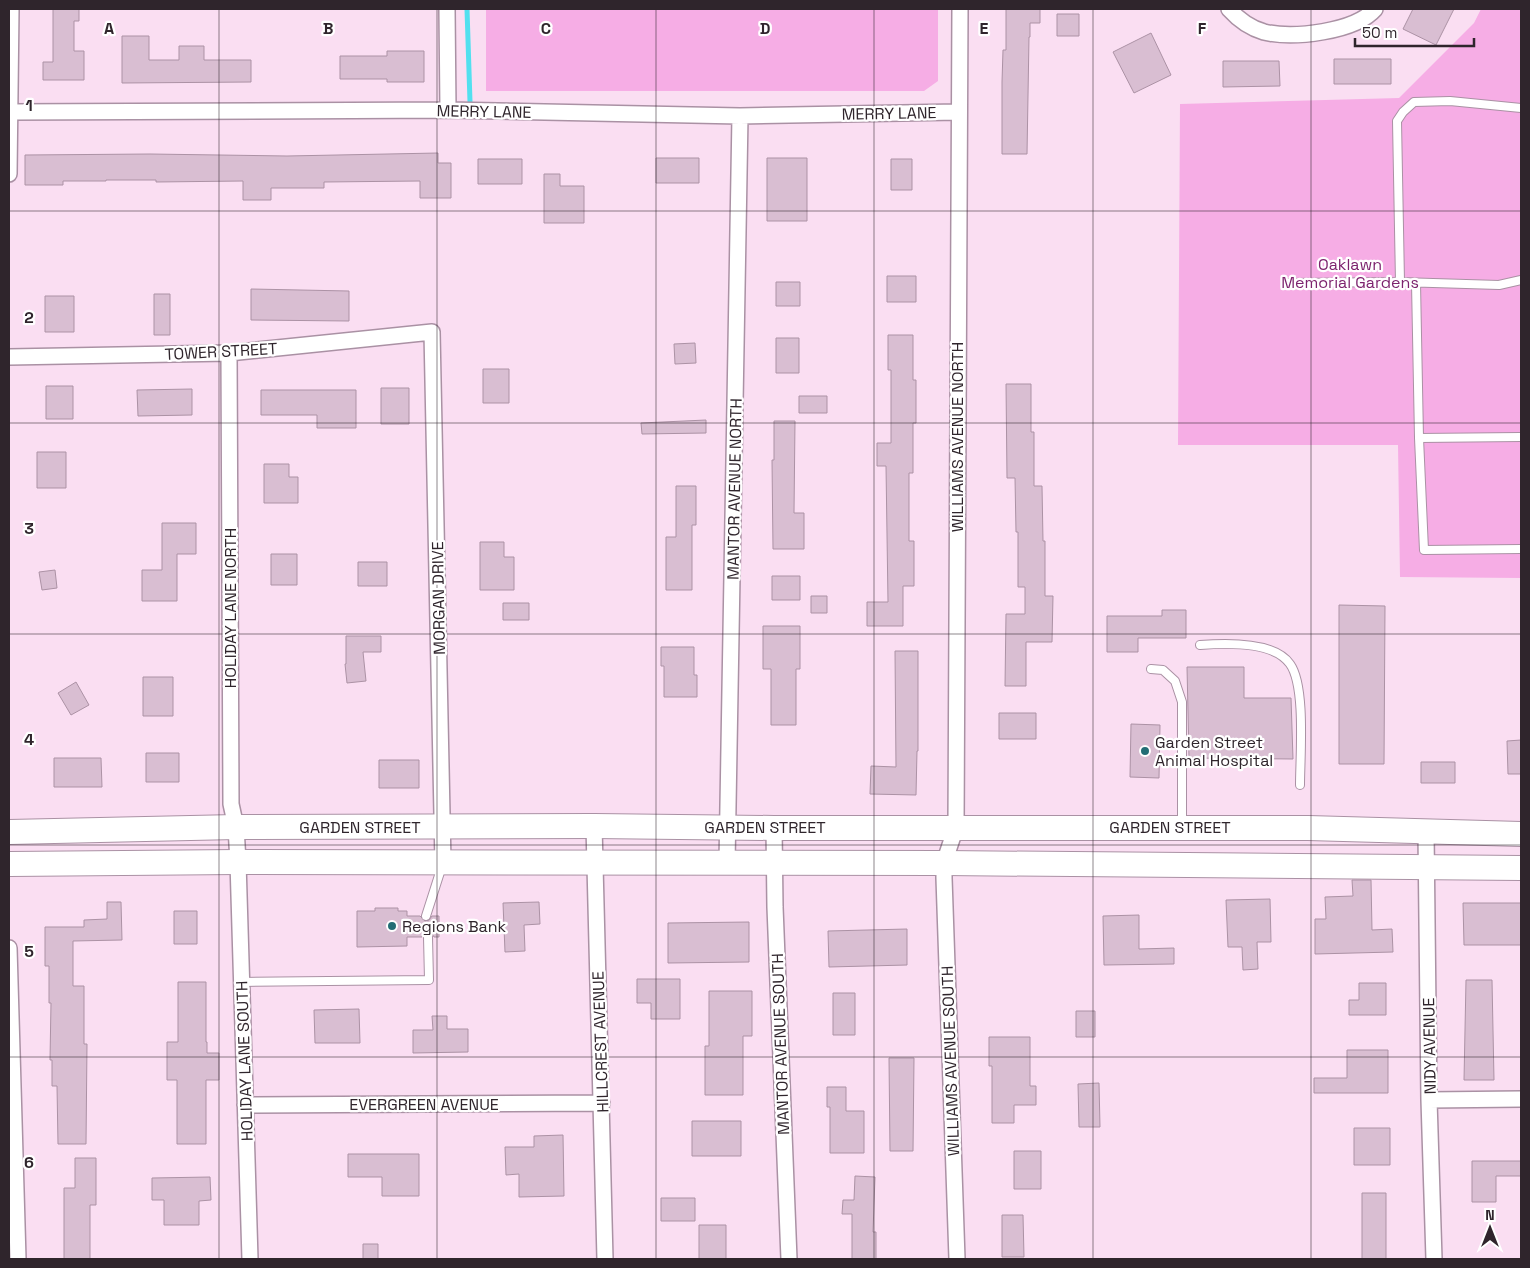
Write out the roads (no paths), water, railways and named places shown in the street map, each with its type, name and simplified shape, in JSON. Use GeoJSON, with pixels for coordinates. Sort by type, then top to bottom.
{"type":"FeatureCollection","features":[{"type":"Feature","properties":{"kind":"main road","name":"GARDEN STREET"},"geometry":{"type":"LineString","coordinates":[[9,832],[236,827],[594,826],[728,828],[1308,828],[1521,834]]}},
{"type":"Feature","properties":{"kind":"main road"},"geometry":{"type":"LineString","coordinates":[[1102,827],[1117,848],[1117,865]]}},
{"type":"Feature","properties":{"kind":"main road"},"geometry":{"type":"LineString","coordinates":[[9,864],[238,862],[944,863],[1521,868]]}},
{"type":"Feature","properties":{"kind":"street"},"geometry":{"type":"LineString","coordinates":[[9,174],[12,9]]}},
{"type":"Feature","properties":{"kind":"street"},"geometry":{"type":"LineString","coordinates":[[447,9],[448,110]]}},
{"type":"Feature","properties":{"kind":"street","name":"WILLIAMS AVENUE NORTH"},"geometry":{"type":"LineString","coordinates":[[944,863],[956,827],[960,9]]}},
{"type":"Feature","properties":{"kind":"street"},"geometry":{"type":"LineString","coordinates":[[1229,9],[1239,20],[1264,32],[1294,34],[1316,32],[1352,24],[1375,9]]}},
{"type":"Feature","properties":{"kind":"street","name":"MERRY LANE"},"geometry":{"type":"LineString","coordinates":[[10,112],[448,110],[740,116],[958,112]]}},
{"type":"Feature","properties":{"kind":"street","name":"MANTOR AVENUE NORTH"},"geometry":{"type":"LineString","coordinates":[[727,863],[740,116]]}},
{"type":"Feature","properties":{"kind":"street","name":"TOWER STREET"},"geometry":{"type":"LineString","coordinates":[[9,356],[229,353],[432,332]]}},
{"type":"Feature","properties":{"kind":"street","name":"MORGAN DRIVE"},"geometry":{"type":"LineString","coordinates":[[432,332],[443,863]]}},
{"type":"Feature","properties":{"kind":"street","name":"HOLIDAY LANE NORTH"},"geometry":{"type":"LineString","coordinates":[[229,353],[231,804],[236,827],[238,862]]}},
{"type":"Feature","properties":{"kind":"street","name":"HILLCREST AVENUE"},"geometry":{"type":"LineString","coordinates":[[594,826],[605,1259]]}},
{"type":"Feature","properties":{"kind":"street","name":"MANTOR AVENUE SOUTH"},"geometry":{"type":"LineString","coordinates":[[774,828],[789,1259]]}},
{"type":"Feature","properties":{"kind":"street","name":"NIDY AVENUE"},"geometry":{"type":"LineString","coordinates":[[1426,832],[1429,1100],[1434,1259]]}},
{"type":"Feature","properties":{"kind":"street","name":"HOLIDAY LANE SOUTH"},"geometry":{"type":"LineString","coordinates":[[238,862],[240,982],[246,1105],[250,1259]]}},
{"type":"Feature","properties":{"kind":"street","name":"WILLIAMS AVENUE SOUTH"},"geometry":{"type":"LineString","coordinates":[[944,863],[957,1259]]}},
{"type":"Feature","properties":{"kind":"street"},"geometry":{"type":"LineString","coordinates":[[9,948],[18,1259]]}},
{"type":"Feature","properties":{"kind":"street"},"geometry":{"type":"LineString","coordinates":[[1429,1100],[1521,1099]]}},
{"type":"Feature","properties":{"kind":"street","name":"EVERGREEN AVENUE"},"geometry":{"type":"LineString","coordinates":[[246,1105],[602,1102]]}},
{"type":"Feature","properties":{"kind":"lane"},"geometry":{"type":"LineString","coordinates":[[1400,282],[1397,121],[1403,112],[1414,102],[1450,101],[1521,108]]}},
{"type":"Feature","properties":{"kind":"lane"},"geometry":{"type":"LineString","coordinates":[[1286,283],[1400,282],[1500,285],[1521,280]]}},
{"type":"Feature","properties":{"kind":"lane"},"geometry":{"type":"LineString","coordinates":[[1416,283],[1419,438],[1424,550],[1521,549]]}},
{"type":"Feature","properties":{"kind":"lane"},"geometry":{"type":"LineString","coordinates":[[1419,438],[1521,438]]}},
{"type":"Feature","properties":{"kind":"lane"},"geometry":{"type":"LineString","coordinates":[[1200,645],[1252,645],[1273,651],[1290,663],[1296,678],[1300,698],[1300,785]]}},
{"type":"Feature","properties":{"kind":"lane"},"geometry":{"type":"LineString","coordinates":[[1151,669],[1163,670],[1175,681],[1182,702],[1182,827]]}},
{"type":"Feature","properties":{"kind":"lane"},"geometry":{"type":"LineString","coordinates":[[426,916],[443,863]]}},
{"type":"Feature","properties":{"kind":"lane"},"geometry":{"type":"LineString","coordinates":[[240,982],[429,980],[428,938]]}},
{"type":"Feature","properties":{"kind":"waterway"},"geometry":{"type":"LineString","coordinates":[[467,9],[470,102]]}},
{"type":"Feature","properties":{"kind":"place","name":"Garden Street Animal Hospital"},"geometry":{"type":"Point","coordinates":[1145,751]}},
{"type":"Feature","properties":{"kind":"place","name":"Regions Bank"},"geometry":{"type":"Point","coordinates":[392,926]}},
{"type":"Feature","properties":{"kind":"park label","name":"Oaklawn Memorial Gardens"},"geometry":{"type":"Point","coordinates":[1350,273]}}]}
